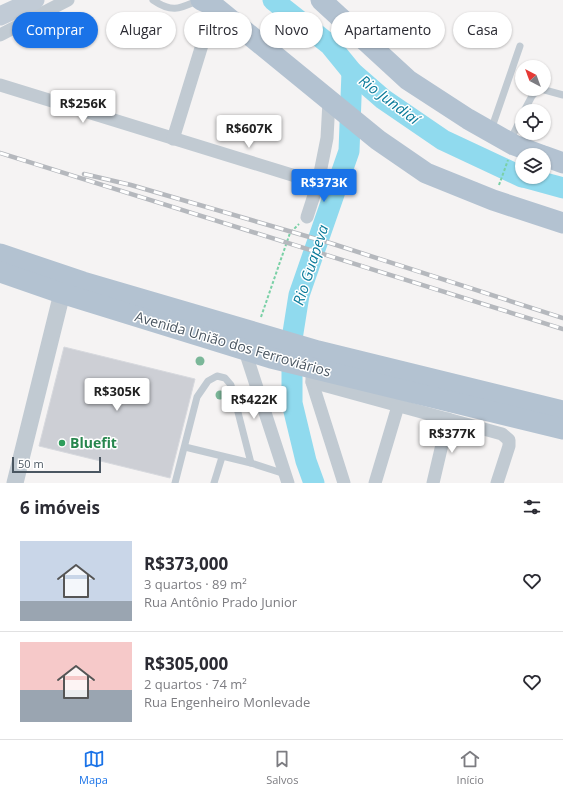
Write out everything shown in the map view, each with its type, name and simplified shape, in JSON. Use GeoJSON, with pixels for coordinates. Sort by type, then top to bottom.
{"type":"FeatureCollection","features":[{"type":"Feature","properties":{"kind":"main road"},"geometry":{"type":"LineString","coordinates":[[0,16],[34,0]]}},
{"type":"Feature","properties":{"kind":"main road"},"geometry":{"type":"LineString","coordinates":[[205,2],[378,140],[426,173],[493,200],[563,222]]}},
{"type":"Feature","properties":{"kind":"main road"},"geometry":{"type":"LineString","coordinates":[[330,4],[408,80],[490,132],[523,148]]}},
{"type":"Feature","properties":{"kind":"main road"},"geometry":{"type":"LineString","coordinates":[[551,159],[563,163]]}},
{"type":"Feature","properties":{"kind":"main road","name":"Avenida União dos Ferroviários"},"geometry":{"type":"LineString","coordinates":[[0,254],[64,285],[271,358],[311,363],[563,411]]}},
{"type":"Feature","properties":{"kind":"main road","name":"Avenida União dos Ferroviários"},"geometry":{"type":"LineString","coordinates":[[0,272],[64,285],[265,334],[311,363],[563,429]]}},
{"type":"Feature","properties":{"kind":"street"},"geometry":{"type":"LineString","coordinates":[[0,35],[68,0]]}},
{"type":"Feature","properties":{"kind":"street"},"geometry":{"type":"LineString","coordinates":[[173,138],[205,2]]}},
{"type":"Feature","properties":{"kind":"street"},"geometry":{"type":"LineString","coordinates":[[0,85],[318,183]]}},
{"type":"Feature","properties":{"kind":"street"},"geometry":{"type":"LineString","coordinates":[[307,217],[318,183],[327,138],[336,106]]}},
{"type":"Feature","properties":{"kind":"street"},"geometry":{"type":"LineString","coordinates":[[15,483],[64,285]]}},
{"type":"Feature","properties":{"kind":"street"},"geometry":{"type":"LineString","coordinates":[[244,348],[287,479]]}},
{"type":"Feature","properties":{"kind":"street"},"geometry":{"type":"LineString","coordinates":[[311,363],[398,406],[502,434],[509,440],[497,483]]}},
{"type":"Feature","properties":{"kind":"street"},"geometry":{"type":"LineString","coordinates":[[311,363],[344,483]]}},
{"type":"Feature","properties":{"kind":"street"},"geometry":{"type":"LineString","coordinates":[[375,483],[398,406]]}},
{"type":"Feature","properties":{"kind":"street"},"geometry":{"type":"LineString","coordinates":[[433,483],[448,419]]}},
{"type":"Feature","properties":{"kind":"lane"},"geometry":{"type":"LineString","coordinates":[[153,0],[166,8],[180,9],[205,2]]}},
{"type":"Feature","properties":{"kind":"lane"},"geometry":{"type":"LineString","coordinates":[[490,132],[520,46]]}},
{"type":"Feature","properties":{"kind":"lane"},"geometry":{"type":"LineString","coordinates":[[551,92],[563,95]]}},
{"type":"Feature","properties":{"kind":"lane"},"geometry":{"type":"LineString","coordinates":[[512,144],[515,136]]}},
{"type":"Feature","properties":{"kind":"lane"},"geometry":{"type":"LineString","coordinates":[[175,483],[197,397],[208,381],[216,376],[225,378],[231,385],[251,463]]}},
{"type":"Feature","properties":{"kind":"lane"},"geometry":{"type":"LineString","coordinates":[[185,447],[251,463],[287,479]]}},
{"type":"Feature","properties":{"kind":"lane"},"geometry":{"type":"LineString","coordinates":[[214,483],[222,457]]}},
{"type":"Feature","properties":{"kind":"path"},"geometry":{"type":"LineString","coordinates":[[493,200],[512,144]]}},
{"type":"Feature","properties":{"kind":"path"},"geometry":{"type":"LineString","coordinates":[[265,334],[290,233],[307,217]]}},
{"type":"Feature","properties":{"kind":"building"},"geometry":{"type":"Polygon","coordinates":[[[64,347],[195,379],[170,478],[39,446],[64,347]]]}},
{"type":"Feature","properties":{"kind":"waterway","name":"Rio Jundiaí"},"geometry":{"type":"LineString","coordinates":[[273,0],[330,45],[352,72],[383,99],[443,140],[515,174]]}},
{"type":"Feature","properties":{"kind":"waterway","name":"Rio Guapeva"},"geometry":{"type":"LineString","coordinates":[[314,483],[306,461],[292,403],[292,339],[299,295],[349,151],[352,72]]}},
{"type":"Feature","properties":{"kind":"waterway","name":"Rio Jundiaí"},"geometry":{"type":"LineString","coordinates":[[548,184],[563,188]]}},
{"type":"Feature","properties":{"kind":"railway"},"geometry":{"type":"LineString","coordinates":[[0,153],[563,329]]}},
{"type":"Feature","properties":{"kind":"railway"},"geometry":{"type":"LineString","coordinates":[[84,174],[131,185],[330,243],[563,318]]}},
{"type":"Feature","properties":{"kind":"place","name":"Bluefit"},"geometry":{"type":"Point","coordinates":[62,443]}}]}
